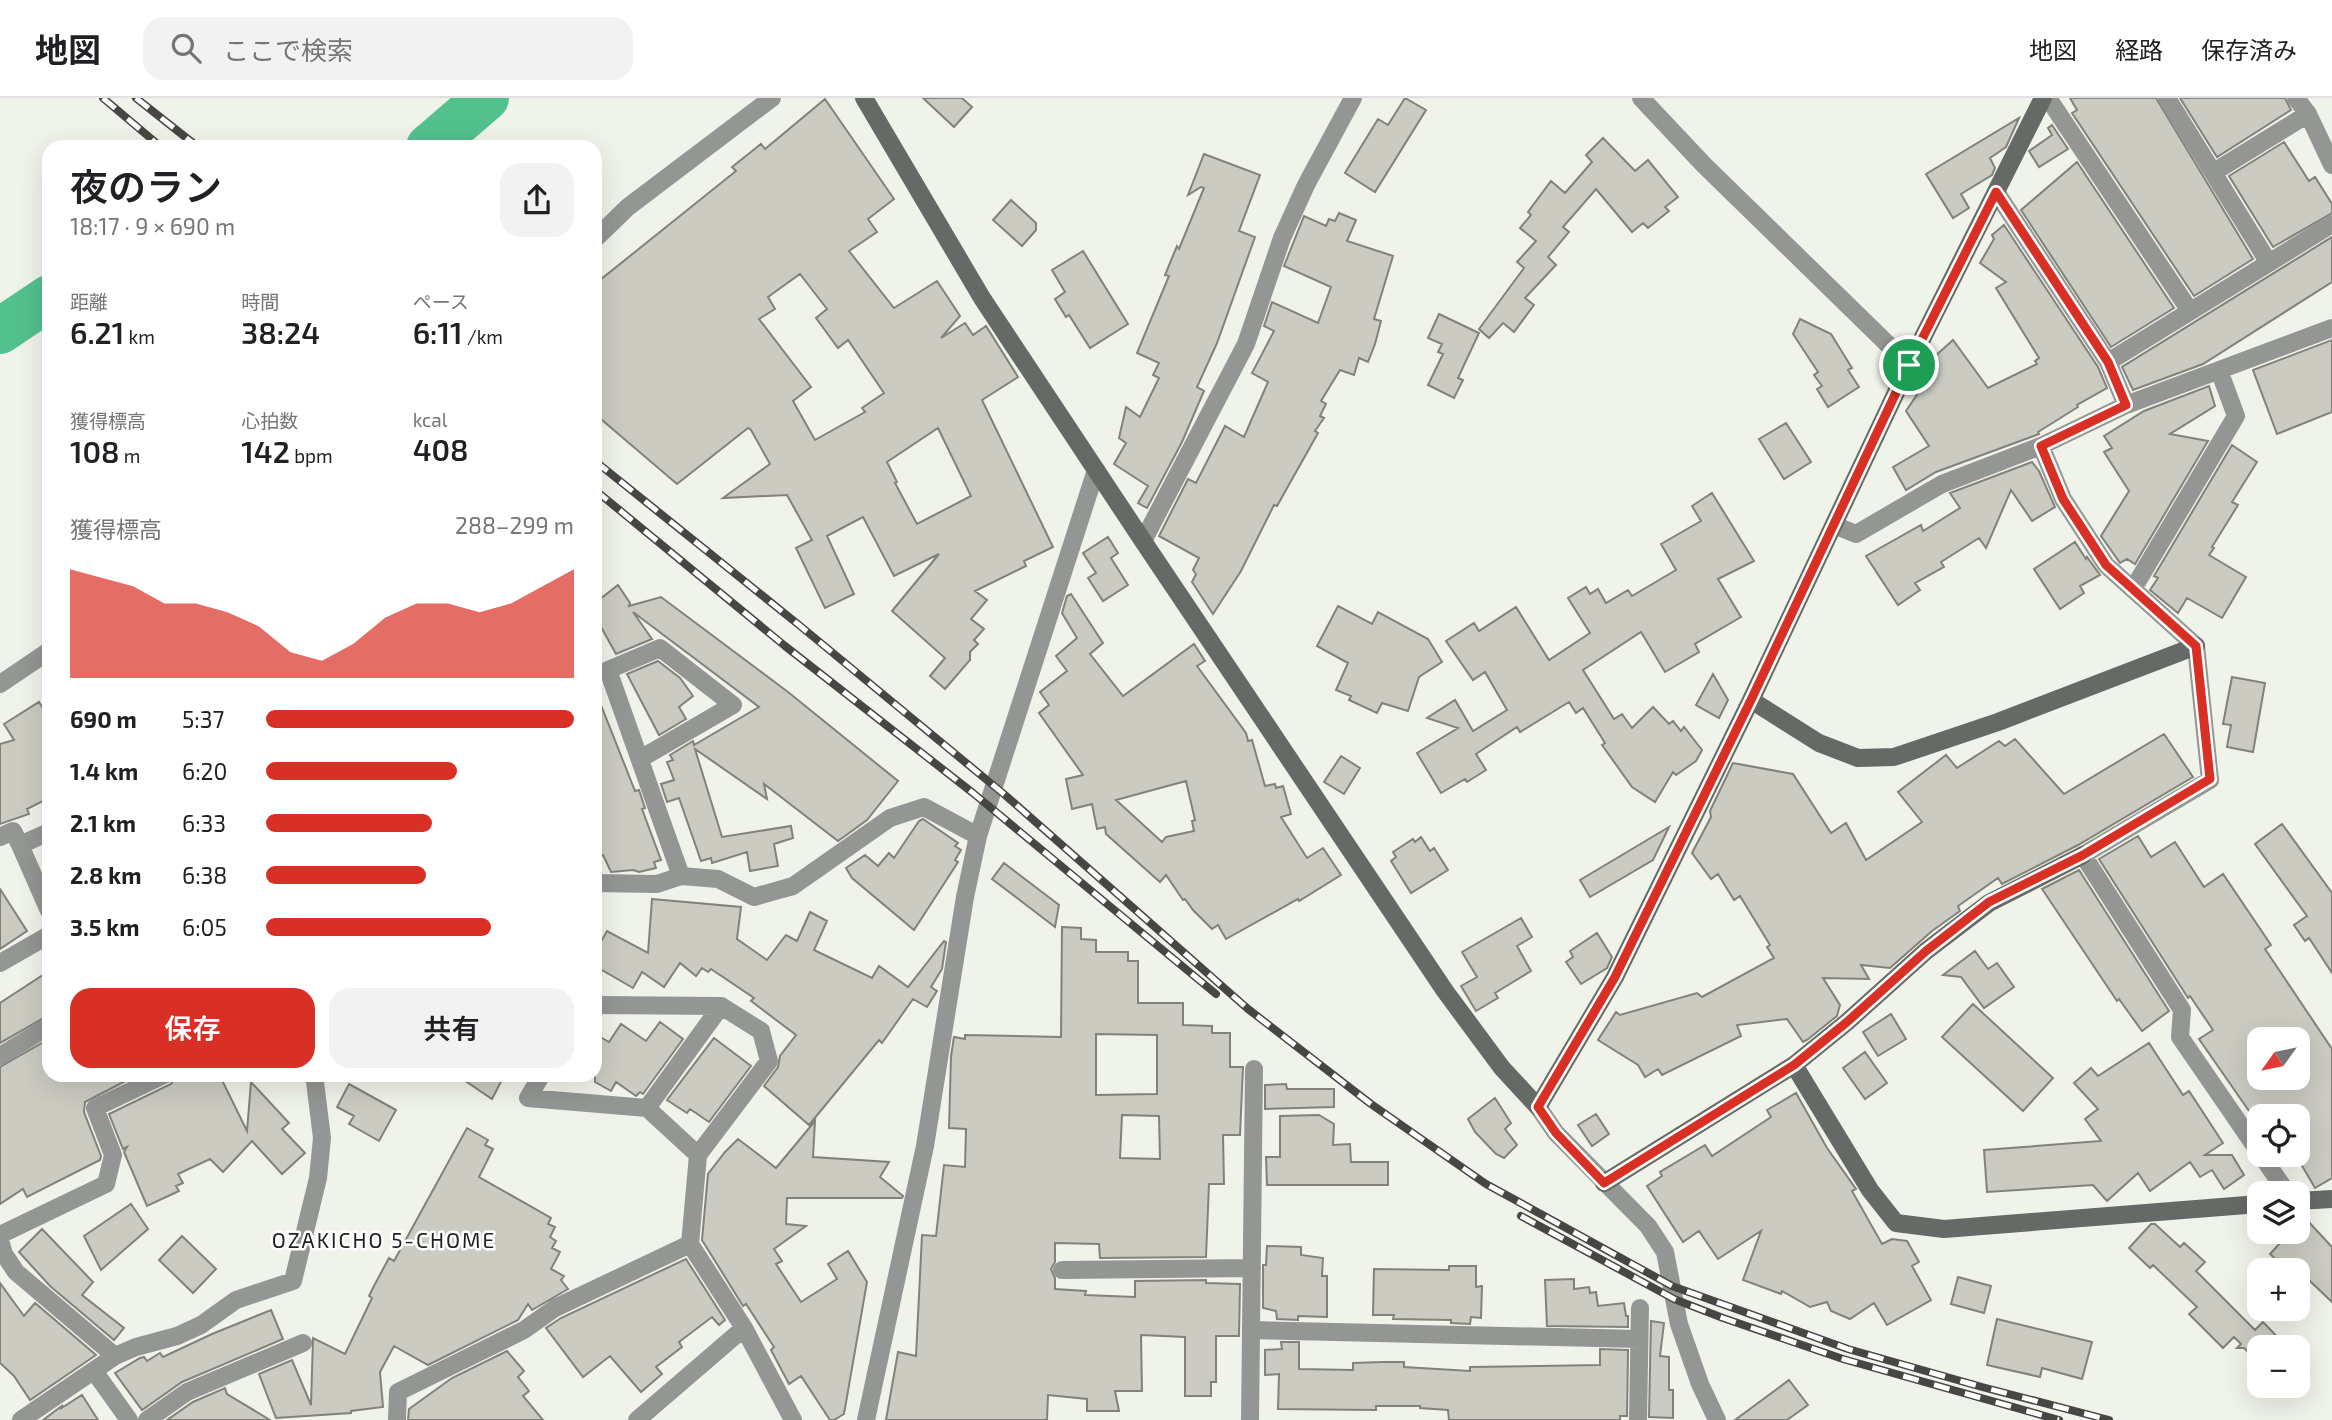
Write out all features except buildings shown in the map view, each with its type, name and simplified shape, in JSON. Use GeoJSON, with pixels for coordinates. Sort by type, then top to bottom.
{"type":"FeatureCollection","features":[{"type":"Feature","properties":{"kind":"street"},"geometry":{"type":"LineString","coordinates":[[602,232],[628,207],[772,98]]}},
{"type":"Feature","properties":{"kind":"street"},"geometry":{"type":"LineString","coordinates":[[864,98],[982,298],[1445,991],[1502,1068],[1538,1107],[1556,1133],[1648,1226],[1665,1252],[1679,1324],[1700,1384],[1717,1420]]}},
{"type":"Feature","properties":{"kind":"street"},"geometry":{"type":"LineString","coordinates":[[1143,541],[1246,344],[1282,238],[1306,185],[1353,98]]}},
{"type":"Feature","properties":{"kind":"street"},"geometry":{"type":"LineString","coordinates":[[1641,98],[1714,175],[1909,365]]}},
{"type":"Feature","properties":{"kind":"street"},"geometry":{"type":"LineString","coordinates":[[1538,1107],[1615,977],[1751,700],[1909,365],[2045,98],[2190,311]]}},
{"type":"Feature","properties":{"kind":"street"},"geometry":{"type":"LineString","coordinates":[[2166,98],[2269,263]]}},
{"type":"Feature","properties":{"kind":"street"},"geometry":{"type":"LineString","coordinates":[[2296,98],[2308,114],[2332,165]]}},
{"type":"Feature","properties":{"kind":"street"},"geometry":{"type":"LineString","coordinates":[[2214,172],[2308,114]]}},
{"type":"Feature","properties":{"kind":"street"},"geometry":{"type":"LineString","coordinates":[[1996,192],[2108,362],[2126,405]]}},
{"type":"Feature","properties":{"kind":"street"},"geometry":{"type":"LineString","coordinates":[[2108,362],[2332,224]]}},
{"type":"Feature","properties":{"kind":"street"},"geometry":{"type":"LineString","coordinates":[[1834,525],[1856,534],[1942,484],[2041,446],[2126,405],[2332,328]]}},
{"type":"Feature","properties":{"kind":"street"},"geometry":{"type":"LineString","coordinates":[[2133,589],[2236,416],[2219,370]]}},
{"type":"Feature","properties":{"kind":"street"},"geometry":{"type":"LineString","coordinates":[[1604,1183],[1794,1065],[1926,951],[1989,902],[2083,855],[2210,779],[2196,646],[2106,565],[2063,499],[2041,446]]}},
{"type":"Feature","properties":{"kind":"street"},"geometry":{"type":"LineString","coordinates":[[866,1420],[925,1146],[965,897],[978,836],[1096,470]]}},
{"type":"Feature","properties":{"kind":"street"},"geometry":{"type":"LineString","coordinates":[[1751,700],[1819,743],[1858,758],[1894,757],[1998,722],[2196,646]]}},
{"type":"Feature","properties":{"kind":"street"},"geometry":{"type":"LineString","coordinates":[[640,759],[733,705],[660,648],[608,670],[681,876]]}},
{"type":"Feature","properties":{"kind":"street"},"geometry":{"type":"LineString","coordinates":[[0,684],[42,656]]}},
{"type":"Feature","properties":{"kind":"street"},"geometry":{"type":"LineString","coordinates":[[602,883],[657,884],[681,876],[718,879],[754,897],[793,886],[890,818],[924,807],[978,836]]}},
{"type":"Feature","properties":{"kind":"street"},"geometry":{"type":"LineString","coordinates":[[0,838],[13,831],[42,895]]}},
{"type":"Feature","properties":{"kind":"street"},"geometry":{"type":"LineString","coordinates":[[20,845],[42,835]]}},
{"type":"Feature","properties":{"kind":"street"},"geometry":{"type":"LineString","coordinates":[[2083,855],[2182,1010],[2180,1037],[2247,1135]]}},
{"type":"Feature","properties":{"kind":"street"},"geometry":{"type":"LineString","coordinates":[[0,963],[42,939]]}},
{"type":"Feature","properties":{"kind":"street"},"geometry":{"type":"LineString","coordinates":[[602,1005],[721,1006],[761,1031],[769,1061],[698,1155],[690,1244],[744,1328],[793,1420]]}},
{"type":"Feature","properties":{"kind":"street"},"geometry":{"type":"LineString","coordinates":[[647,1108],[721,1006]]}},
{"type":"Feature","properties":{"kind":"street"},"geometry":{"type":"LineString","coordinates":[[0,1056],[42,1030]]}},
{"type":"Feature","properties":{"kind":"street"},"geometry":{"type":"LineString","coordinates":[[1794,1065],[1870,1190],[1896,1223],[1944,1229],[2247,1205]]}},
{"type":"Feature","properties":{"kind":"street"},"geometry":{"type":"LineString","coordinates":[[1250,1420],[1254,1069]]}},
{"type":"Feature","properties":{"kind":"street"},"geometry":{"type":"LineString","coordinates":[[116,1356],[16,1272],[4,1254],[0,1238],[106,1184],[113,1155],[95,1108],[149,1082]]}},
{"type":"Feature","properties":{"kind":"street"},"geometry":{"type":"LineString","coordinates":[[21,1420],[116,1356],[136,1347],[177,1336],[201,1325],[236,1300],[293,1281],[318,1178],[322,1138],[315,1082]]}},
{"type":"Feature","properties":{"kind":"street"},"geometry":{"type":"LineString","coordinates":[[537,1082],[528,1098],[647,1108],[698,1155]]}},
{"type":"Feature","properties":{"kind":"street"},"geometry":{"type":"LineString","coordinates":[[2310,1200],[2332,1199]]}},
{"type":"Feature","properties":{"kind":"street"},"geometry":{"type":"LineString","coordinates":[[397,1420],[398,1392],[524,1330],[555,1308],[690,1244]]}},
{"type":"Feature","properties":{"kind":"street"},"geometry":{"type":"LineString","coordinates":[[1062,1270],[1252,1268]]}},
{"type":"Feature","properties":{"kind":"street"},"geometry":{"type":"LineString","coordinates":[[1638,1420],[1640,1308]]}},
{"type":"Feature","properties":{"kind":"street"},"geometry":{"type":"LineString","coordinates":[[637,1420],[744,1328]]}},
{"type":"Feature","properties":{"kind":"street"},"geometry":{"type":"LineString","coordinates":[[1251,1330],[1639,1339]]}},
{"type":"Feature","properties":{"kind":"street"},"geometry":{"type":"LineString","coordinates":[[147,1420],[187,1392],[303,1343]]}},
{"type":"Feature","properties":{"kind":"street"},"geometry":{"type":"LineString","coordinates":[[94,1371],[130,1420]]}},
{"type":"Feature","properties":{"kind":"waterway"},"geometry":{"type":"LineString","coordinates":[[437,140],[486,98]]}},
{"type":"Feature","properties":{"kind":"waterway"},"geometry":{"type":"LineString","coordinates":[[0,331],[42,303]]}},
{"type":"Feature","properties":{"kind":"railway"},"geometry":{"type":"LineString","coordinates":[[103,98],[153,140]]}},
{"type":"Feature","properties":{"kind":"railway"},"geometry":{"type":"LineString","coordinates":[[136,98],[189,140]]}},
{"type":"Feature","properties":{"kind":"railway"},"geometry":{"type":"LineString","coordinates":[[602,467],[1005,795],[1248,1009],[1371,1104],[1486,1184],[1672,1286],[1848,1349],[2109,1420]]}},
{"type":"Feature","properties":{"kind":"railway"},"geometry":{"type":"LineString","coordinates":[[602,496],[785,646],[973,793],[1216,994]]}},
{"type":"Feature","properties":{"kind":"railway"},"geometry":{"type":"LineString","coordinates":[[1521,1216],[1674,1299],[1723,1318],[1843,1359],[2059,1420]]}},
{"type":"Feature","properties":{"kind":"district","name":"OZAKICHO 5-CHOME"},"geometry":{"type":"Point","coordinates":[384,1239]}},
{"type":"Feature","properties":{"kind":"route"},"geometry":{"type":"LineString","coordinates":[[1996,192],[2108,362],[2126,405],[2041,446],[2063,499],[2106,565],[2196,646],[2210,779],[2083,855],[1989,902],[1926,951],[1794,1065],[1604,1183],[1556,1133],[1538,1107],[1615,977],[1751,700],[1909,365],[1996,192]]}}]}
